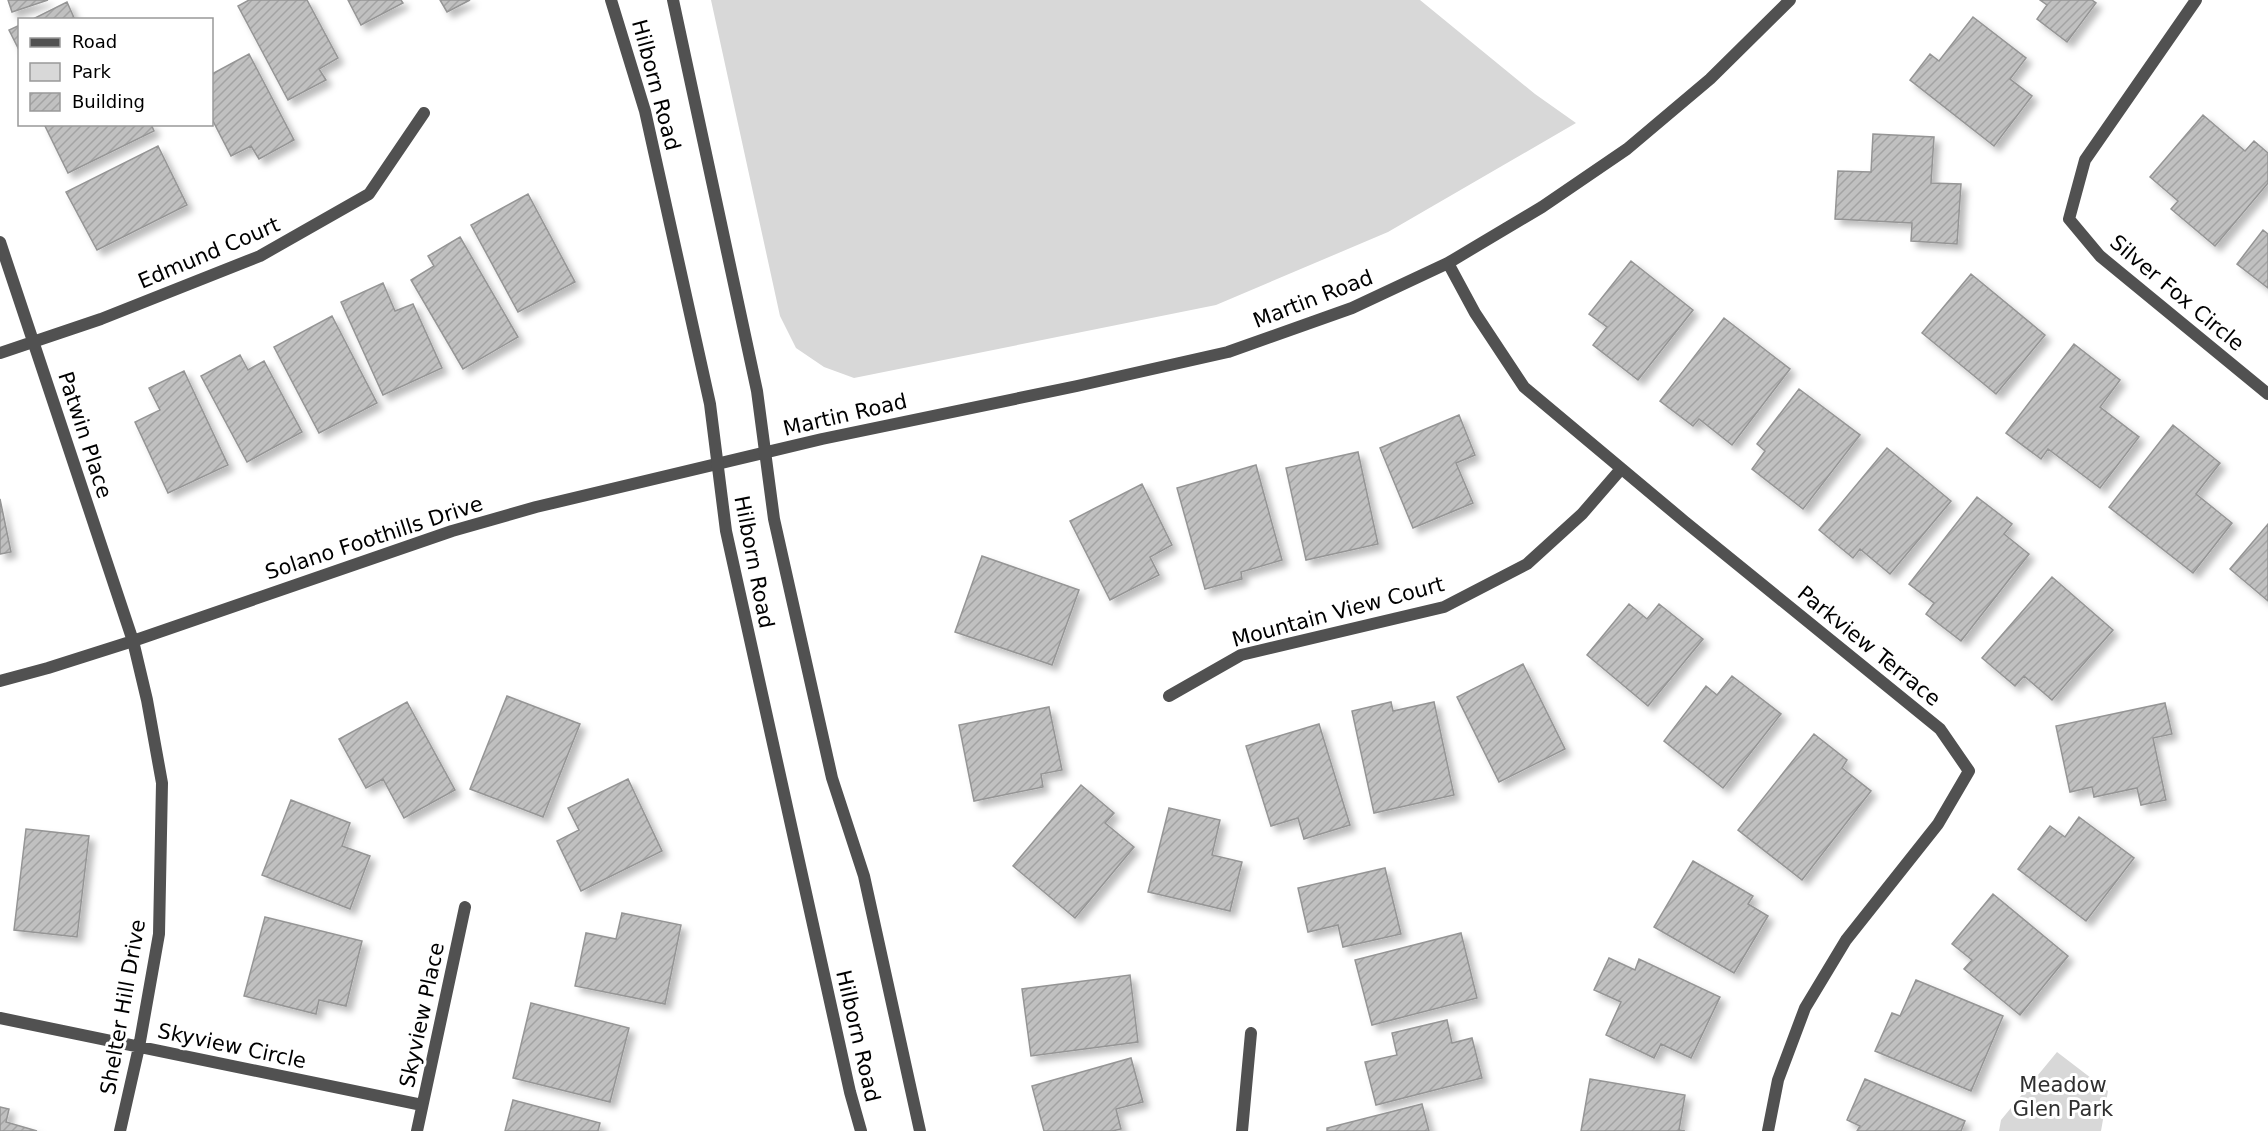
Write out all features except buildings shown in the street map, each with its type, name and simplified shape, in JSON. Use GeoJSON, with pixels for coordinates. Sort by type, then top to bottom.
{"type":"FeatureCollection","features":[{"type":"Feature","properties":{"kind":"street","name":"Hilborn Road"},"geometry":{"type":"LineString","coordinates":[[611,0],[645,111],[710,404],[728,542],[849,1092],[861,1131]]}},
{"type":"Feature","properties":{"kind":"street","name":"Hilborn Road"},"geometry":{"type":"LineString","coordinates":[[673,0],[757,391],[774,519],[832,778],[864,876],[920,1131]]}},
{"type":"Feature","properties":{"kind":"street","name":"Martin Road"},"geometry":{"type":"LineString","coordinates":[[766,453],[1228,351],[1352,308],[1448,263],[1542,207],[1627,149],[1710,79],[1790,0]]}},
{"type":"Feature","properties":{"kind":"street","name":"Silver Fox Circle"},"geometry":{"type":"LineString","coordinates":[[2196,0],[2085,160],[2069,219],[2100,256],[2268,394]]}},
{"type":"Feature","properties":{"kind":"street","name":"Edmund Court"},"geometry":{"type":"LineString","coordinates":[[0,353],[101,319],[261,256],[369,194],[424,113]]}},
{"type":"Feature","properties":{"kind":"street","name":"Patwin Place"},"geometry":{"type":"LineString","coordinates":[[0,242],[133,641]]}},
{"type":"Feature","properties":{"kind":"street","name":"Parkview Terrace"},"geometry":{"type":"LineString","coordinates":[[1448,263],[1475,313],[1524,387],[1940,729],[1969,771],[1938,824],[1846,940],[1805,1008],[1778,1080],[1768,1131]]}},
{"type":"Feature","properties":{"kind":"street","name":"Solano Foothills Drive"},"geometry":{"type":"LineString","coordinates":[[0,681],[133,641],[452,531],[536,507],[766,453]]}},
{"type":"Feature","properties":{"kind":"street","name":"Mountain View Court"},"geometry":{"type":"LineString","coordinates":[[1169,696],[1241,655],[1444,607],[1527,564],[1582,514],[1621,469]]}},
{"type":"Feature","properties":{"kind":"street","name":"Shelter Hill Drive"},"geometry":{"type":"LineString","coordinates":[[120,1131],[139,1047],[159,934],[162,783],[147,700],[133,641]]}},
{"type":"Feature","properties":{"kind":"street","name":"Skyview Place"},"geometry":{"type":"LineString","coordinates":[[417,1131],[465,907]]}},
{"type":"Feature","properties":{"kind":"street","name":"Skyview Circle"},"geometry":{"type":"LineString","coordinates":[[0,1018],[422,1105]]}},
{"type":"Feature","properties":{"kind":"street"},"geometry":{"type":"LineString","coordinates":[[1242,1131],[1251,1034]]}},
{"type":"Feature","properties":{"kind":"green space"},"geometry":{"type":"Polygon","coordinates":[[[711,0],[1420,0],[1535,94],[1576,123],[1388,232],[1216,305],[854,378],[824,367],[796,348],[780,316],[711,0]]]}},
{"type":"Feature","properties":{"kind":"green space","name":"Meadow Glen Park"},"geometry":{"type":"Polygon","coordinates":[[[2057,1052],[2108,1091],[2101,1131],[1999,1131],[2001,1120],[2057,1052]]]}}]}
